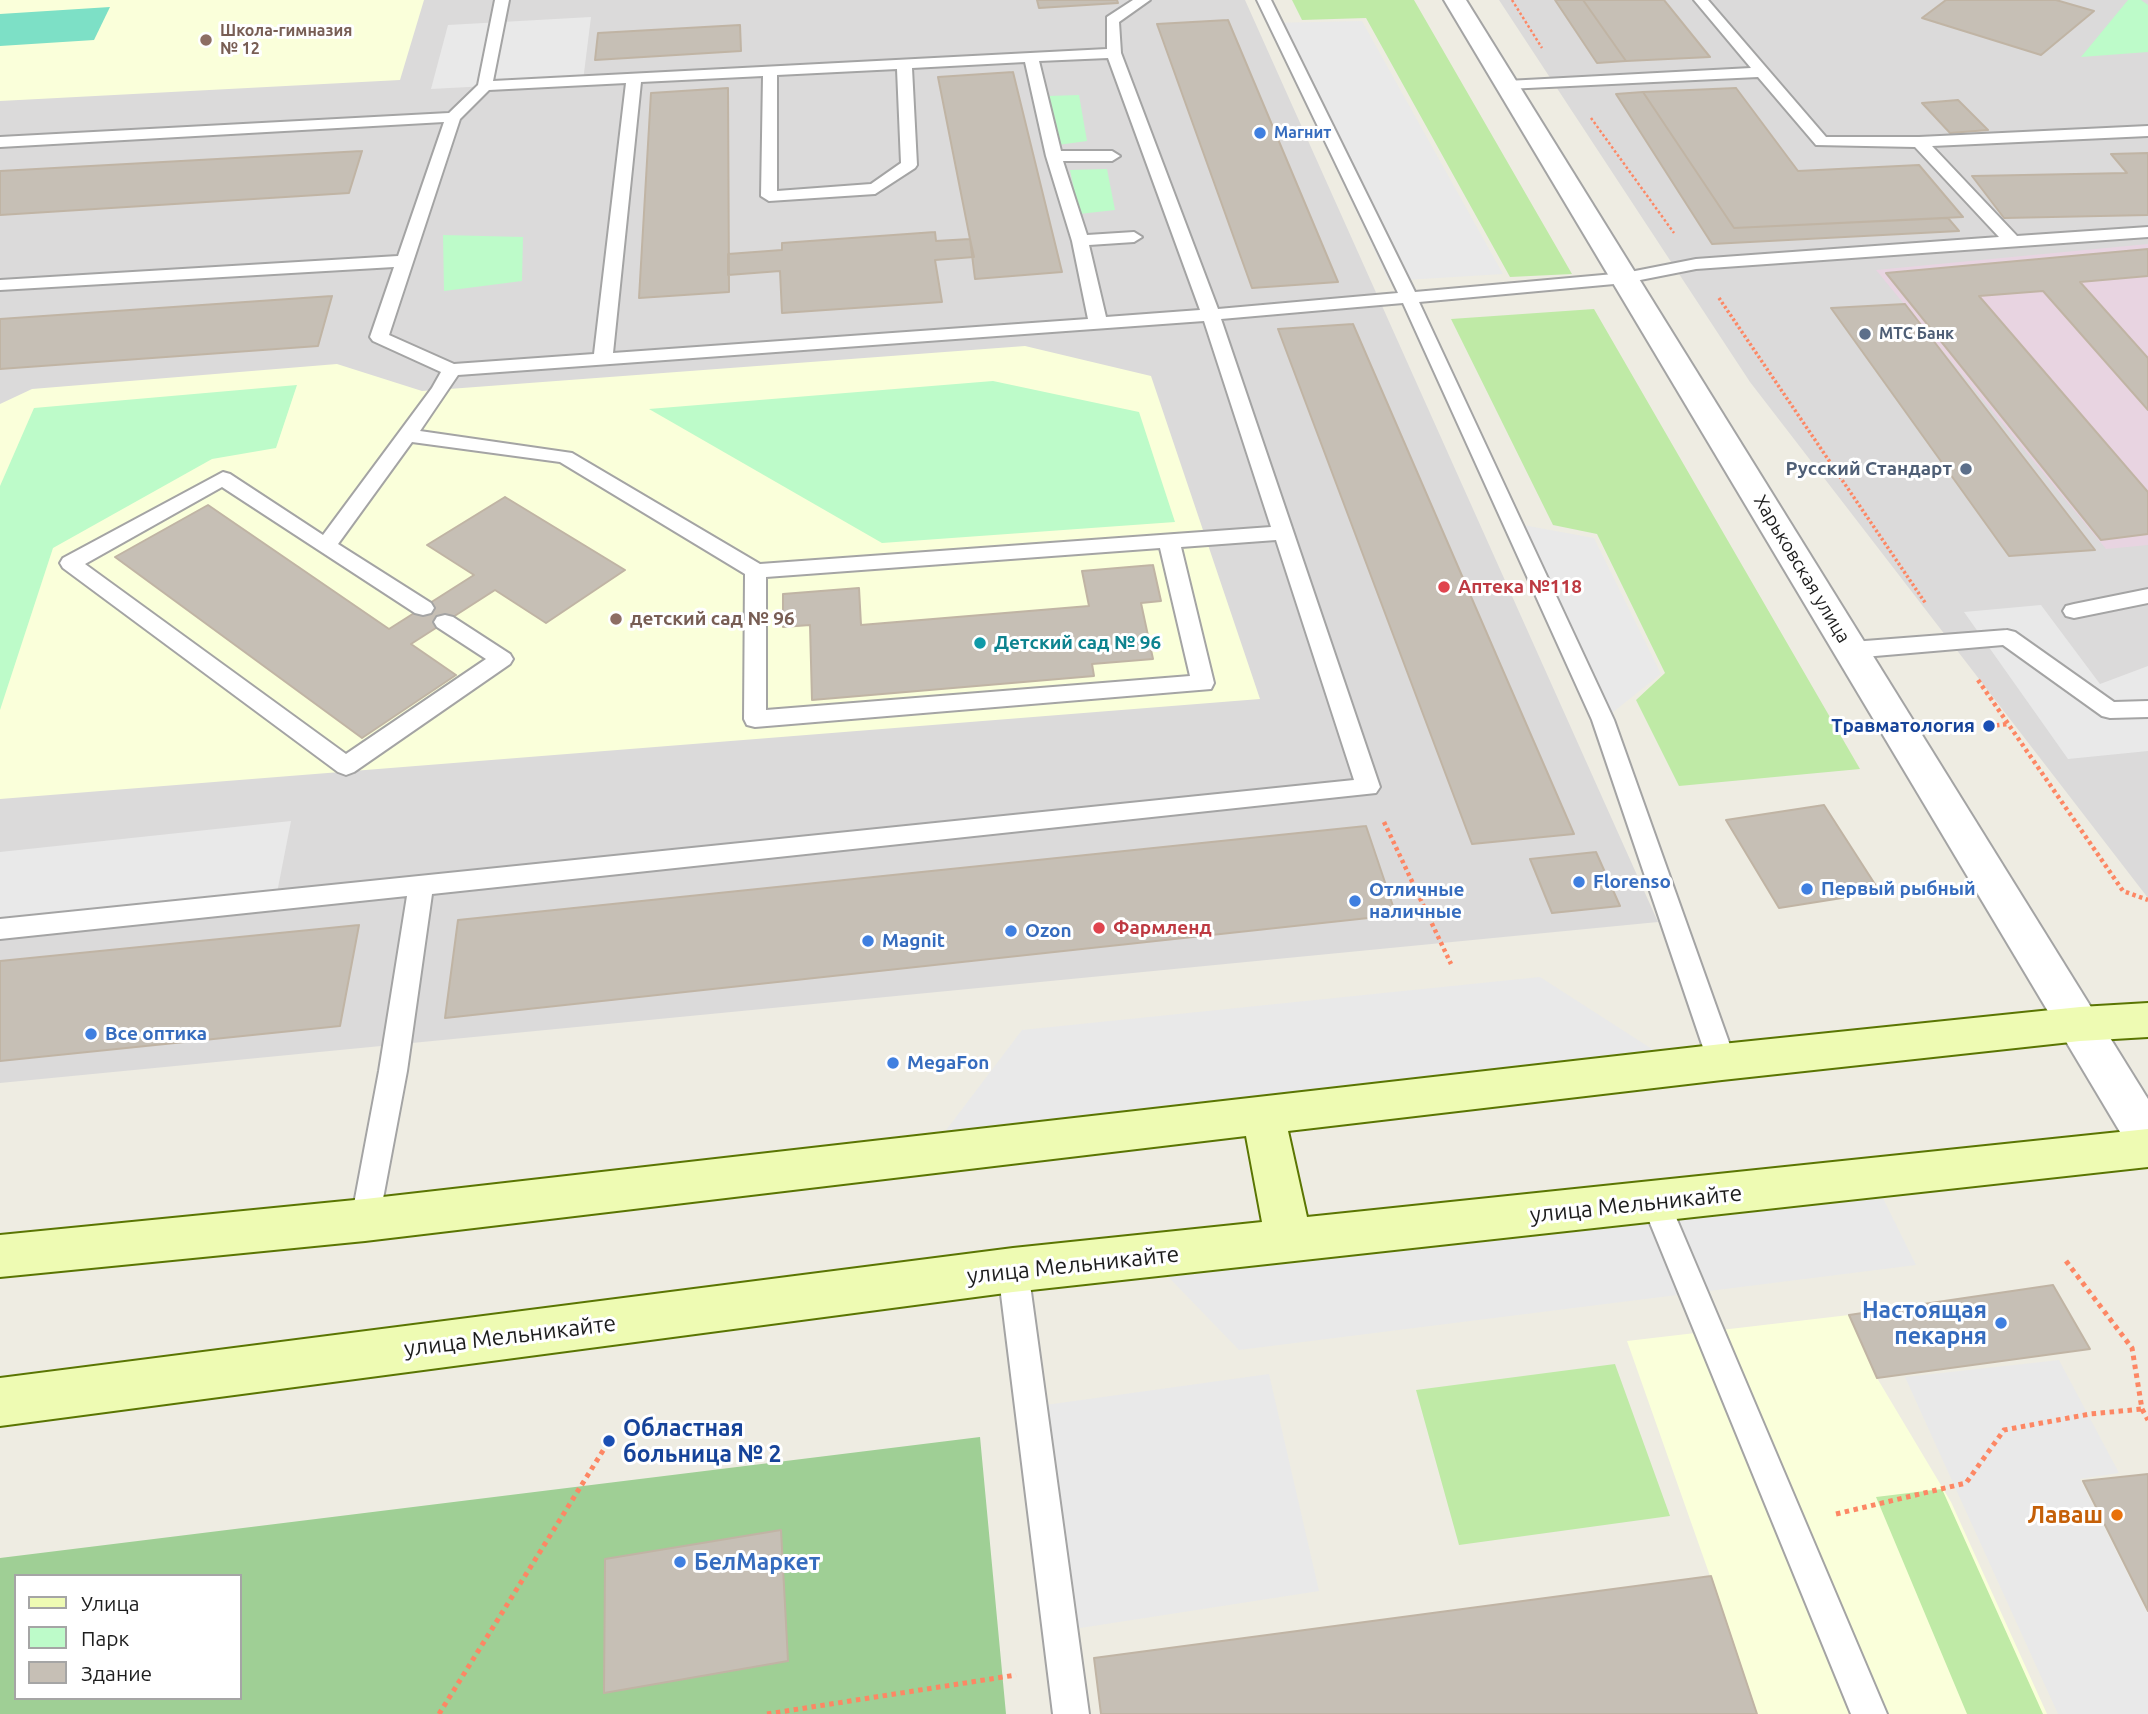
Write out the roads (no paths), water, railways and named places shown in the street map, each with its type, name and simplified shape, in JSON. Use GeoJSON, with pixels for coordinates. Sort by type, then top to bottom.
{"type":"FeatureCollection","features":[{"type":"Feature","properties":{"kind":"main road"},"geometry":{"type":"LineString","coordinates":[[0,1256],[365,1220],[1722,1062],[2080,1024],[2148,1020]]}},
{"type":"Feature","properties":{"kind":"main road"},"geometry":{"type":"LineString","coordinates":[[1263,1114],[1289,1242]]}},
{"type":"Feature","properties":{"kind":"main road","name":"улица Мельникайте"},"geometry":{"type":"LineString","coordinates":[[0,1402],[1013,1270],[2148,1148]]}},
{"type":"Feature","properties":{"kind":"street","name":"Харьковская улица"},"geometry":{"type":"LineString","coordinates":[[1455,0],[2148,1138]]}},
{"type":"Feature","properties":{"kind":"lane"},"geometry":{"type":"LineString","coordinates":[[502,0],[485,86],[453,117],[379,337],[451,370],[1211,315],[1625,278],[1696,264],[2148,232]]}},
{"type":"Feature","properties":{"kind":"lane"},"geometry":{"type":"LineString","coordinates":[[0,929],[1368,787],[1211,315],[1114,53],[1112,20],[1143,0]]}},
{"type":"Feature","properties":{"kind":"lane"},"geometry":{"type":"LineString","coordinates":[[1264,0],[1409,298],[1603,720],[1722,1062]]}},
{"type":"Feature","properties":{"kind":"lane"},"geometry":{"type":"LineString","coordinates":[[1701,0],[1822,142],[1919,142],[2148,131]]}},
{"type":"Feature","properties":{"kind":"lane"},"geometry":{"type":"LineString","coordinates":[[485,86],[1114,53]]}},
{"type":"Feature","properties":{"kind":"lane"},"geometry":{"type":"LineString","coordinates":[[1031,57],[1054,156],[1080,241],[1098,322]]}},
{"type":"Feature","properties":{"kind":"lane"},"geometry":{"type":"LineString","coordinates":[[770,71],[769,196],[875,189],[909,165],[904,64]]}},
{"type":"Feature","properties":{"kind":"lane"},"geometry":{"type":"LineString","coordinates":[[1507,85],[1763,72]]}},
{"type":"Feature","properties":{"kind":"lane"},"geometry":{"type":"LineString","coordinates":[[603,359],[634,78]]}},
{"type":"Feature","properties":{"kind":"lane"},"geometry":{"type":"LineString","coordinates":[[0,142],[453,117]]}},
{"type":"Feature","properties":{"kind":"lane"},"geometry":{"type":"LineString","coordinates":[[1919,142],[2013,243]]}},
{"type":"Feature","properties":{"kind":"lane"},"geometry":{"type":"LineString","coordinates":[[1054,156],[1112,156]]}},
{"type":"Feature","properties":{"kind":"lane"},"geometry":{"type":"LineString","coordinates":[[1080,241],[1134,237]]}},
{"type":"Feature","properties":{"kind":"lane"},"geometry":{"type":"LineString","coordinates":[[0,285],[404,261]]}},
{"type":"Feature","properties":{"kind":"lane"},"geometry":{"type":"LineString","coordinates":[[326,546],[451,370]]}},
{"type":"Feature","properties":{"kind":"lane"},"geometry":{"type":"LineString","coordinates":[[407,435],[565,457],[757,571],[1282,533]]}},
{"type":"Feature","properties":{"kind":"lane"},"geometry":{"type":"LineString","coordinates":[[423,608],[223,478],[70,563],[346,766],[502,659],[445,622]]}},
{"type":"Feature","properties":{"kind":"lane"},"geometry":{"type":"LineString","coordinates":[[757,571],[755,719],[1202,683],[1169,541]]}},
{"type":"Feature","properties":{"kind":"lane"},"geometry":{"type":"LineString","coordinates":[[2074,611],[2148,596]]}},
{"type":"Feature","properties":{"kind":"lane"},"geometry":{"type":"LineString","coordinates":[[1852,650],[2007,637],[2110,710],[2148,709]]}},
{"type":"Feature","properties":{"kind":"lane"},"geometry":{"type":"LineString","coordinates":[[365,1220],[393,1071],[421,884]]}},
{"type":"Feature","properties":{"kind":"lane"},"geometry":{"type":"LineString","coordinates":[[1655,1201],[1869,1714]]}},
{"type":"Feature","properties":{"kind":"lane"},"geometry":{"type":"LineString","coordinates":[[1013,1270],[1071,1714]]}},
{"type":"Feature","properties":{"kind":"place","name":"Школа-гимназия № 12"},"geometry":{"type":"Point","coordinates":[206,40]}},
{"type":"Feature","properties":{"kind":"place","name":"Магнит"},"geometry":{"type":"Point","coordinates":[1260,133]}},
{"type":"Feature","properties":{"kind":"place","name":"МТС Банк"},"geometry":{"type":"Point","coordinates":[1865,334]}},
{"type":"Feature","properties":{"kind":"place","name":"Русский Стандарт"},"geometry":{"type":"Point","coordinates":[1966,469]}},
{"type":"Feature","properties":{"kind":"place","name":"Аптека №118"},"geometry":{"type":"Point","coordinates":[1444,587]}},
{"type":"Feature","properties":{"kind":"place","name":"детский сад № 96"},"geometry":{"type":"Point","coordinates":[616,619]}},
{"type":"Feature","properties":{"kind":"place","name":"Детский сад № 96"},"geometry":{"type":"Point","coordinates":[980,643]}},
{"type":"Feature","properties":{"kind":"place","name":"Травматология"},"geometry":{"type":"Point","coordinates":[1989,726]}},
{"type":"Feature","properties":{"kind":"place","name":"Florenso"},"geometry":{"type":"Point","coordinates":[1579,882]}},
{"type":"Feature","properties":{"kind":"place","name":"Первый рыбный"},"geometry":{"type":"Point","coordinates":[1807,889]}},
{"type":"Feature","properties":{"kind":"place","name":"Отличные наличные"},"geometry":{"type":"Point","coordinates":[1355,901]}},
{"type":"Feature","properties":{"kind":"place","name":"Фармленд"},"geometry":{"type":"Point","coordinates":[1099,928]}},
{"type":"Feature","properties":{"kind":"place","name":"Ozon"},"geometry":{"type":"Point","coordinates":[1011,931]}},
{"type":"Feature","properties":{"kind":"place","name":"Magnit"},"geometry":{"type":"Point","coordinates":[868,941]}},
{"type":"Feature","properties":{"kind":"place","name":"Все оптика"},"geometry":{"type":"Point","coordinates":[91,1034]}},
{"type":"Feature","properties":{"kind":"place","name":"MegaFon"},"geometry":{"type":"Point","coordinates":[893,1063]}},
{"type":"Feature","properties":{"kind":"place","name":"Настоящая пекарня"},"geometry":{"type":"Point","coordinates":[2001,1323]}},
{"type":"Feature","properties":{"kind":"place","name":"Областная больница № 2"},"geometry":{"type":"Point","coordinates":[609,1441]}},
{"type":"Feature","properties":{"kind":"place","name":"Лаваш"},"geometry":{"type":"Point","coordinates":[2117,1515]}},
{"type":"Feature","properties":{"kind":"place","name":"БелМаркет"},"geometry":{"type":"Point","coordinates":[680,1562]}}]}
